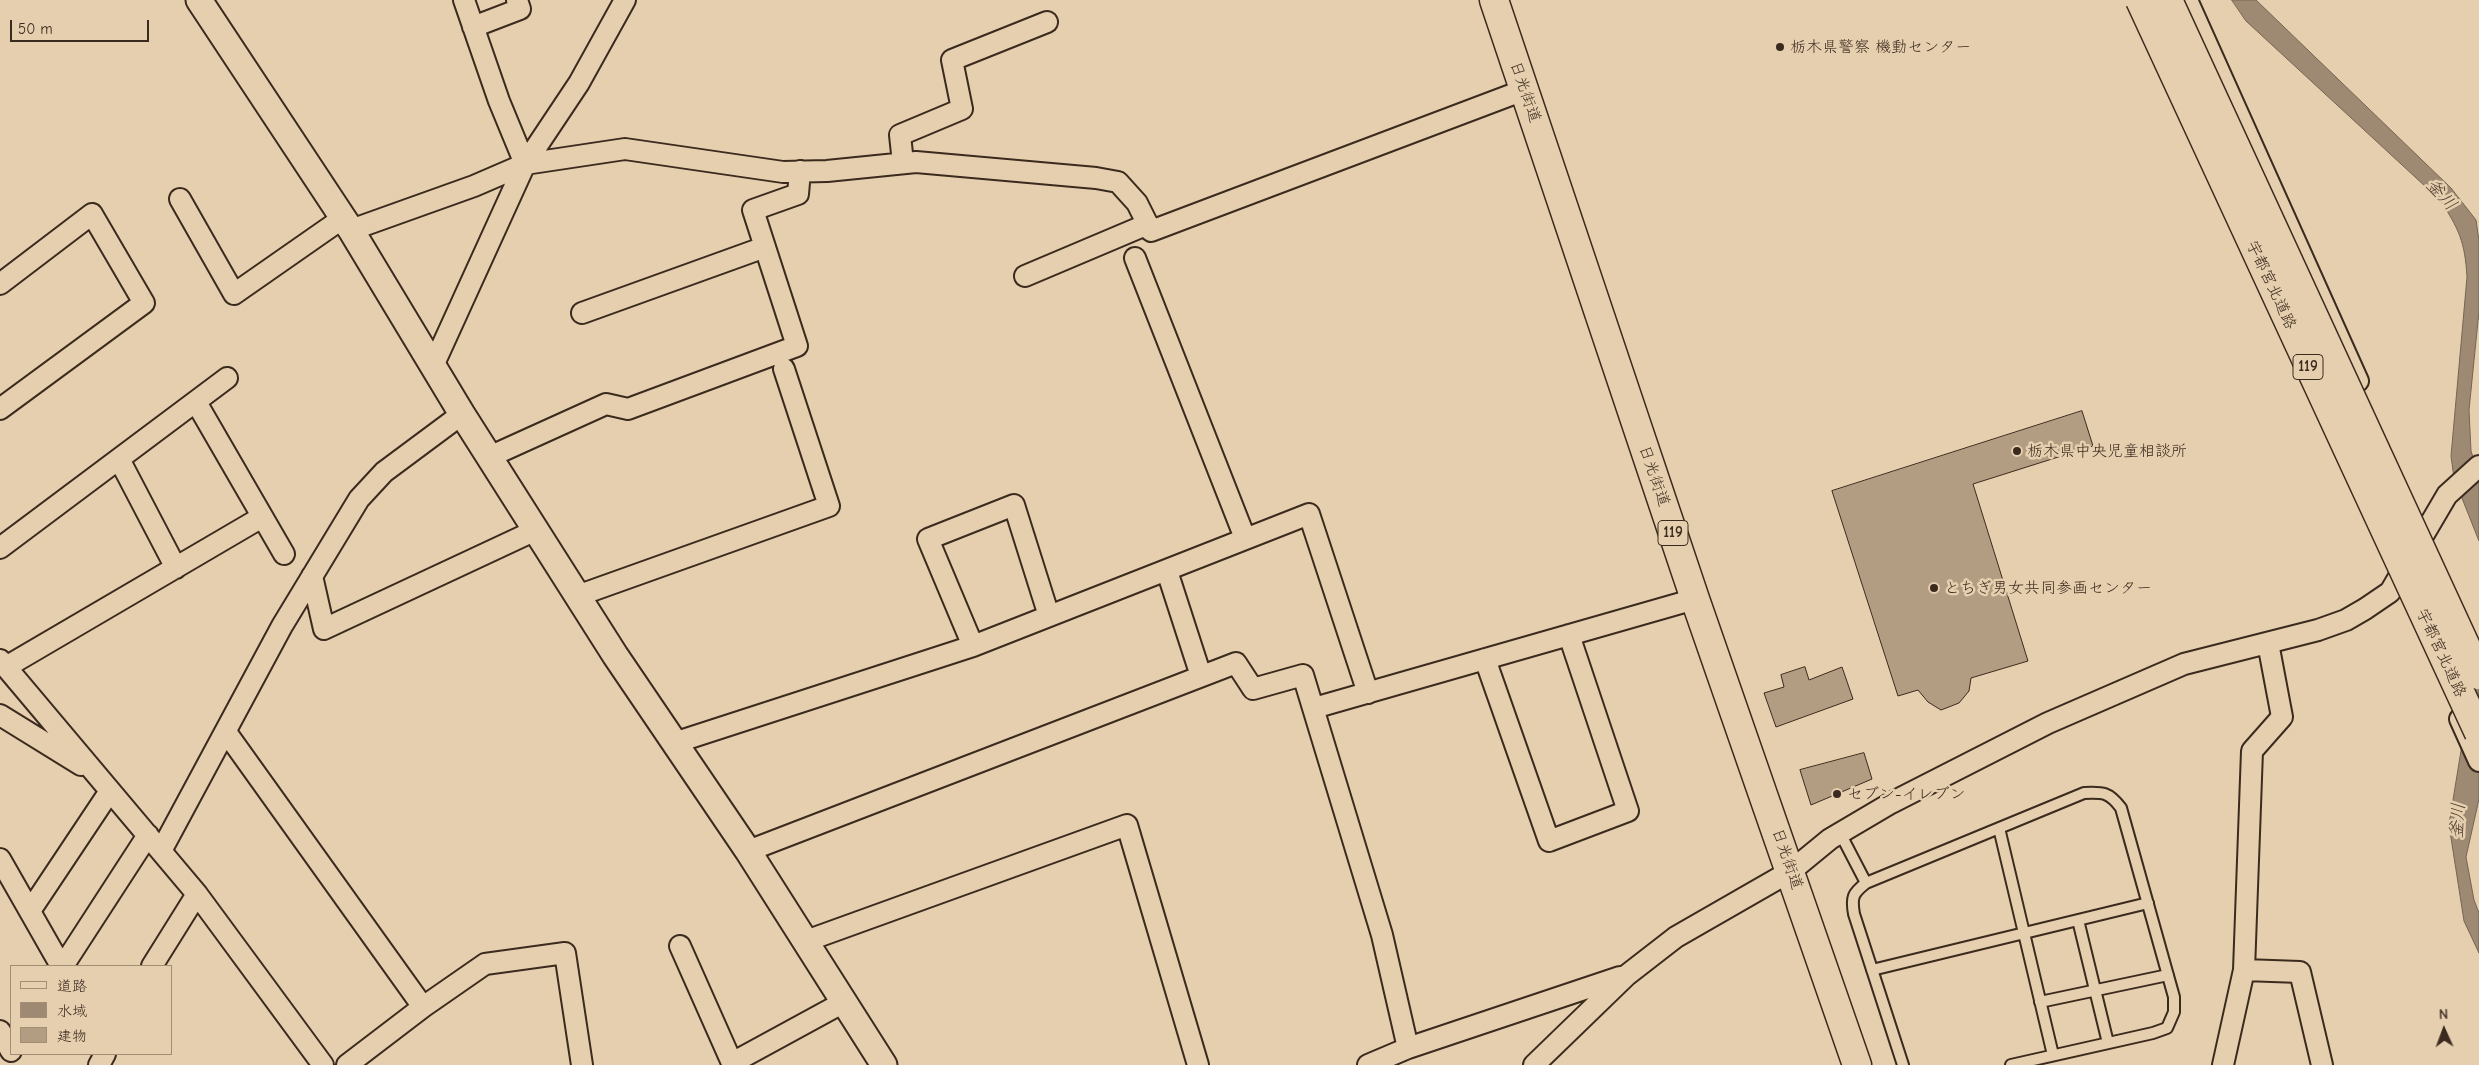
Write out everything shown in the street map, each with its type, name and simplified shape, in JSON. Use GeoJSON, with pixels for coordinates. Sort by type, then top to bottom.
{"type":"FeatureCollection","features":[{"type":"Feature","properties":{"kind":"highway","name":"日光街道"},"geometry":{"type":"LineString","coordinates":[[1494,0],[1695,599],[1791,870],[1857,1065]]}},
{"type":"Feature","properties":{"kind":"highway","name":"宇都宮北道路"},"geometry":{"type":"LineString","coordinates":[[2140,0],[2479,733]]}},
{"type":"Feature","properties":{"kind":"highway","name":"宇都宮北道路"},"geometry":{"type":"LineString","coordinates":[[2168,0],[2479,676]]}},
{"type":"Feature","properties":{"kind":"street"},"geometry":{"type":"LineString","coordinates":[[199,0],[347,224],[462,414],[578,596],[674,743],[748,851],[884,1065]]}},
{"type":"Feature","properties":{"kind":"street"},"geometry":{"type":"LineString","coordinates":[[464,0],[499,101],[525,164]]}},
{"type":"Feature","properties":{"kind":"street"},"geometry":{"type":"LineString","coordinates":[[473,26],[520,9],[517,0]]}},
{"type":"Feature","properties":{"kind":"street"},"geometry":{"type":"LineString","coordinates":[[434,366],[525,164],[579,83],[625,0]]}},
{"type":"Feature","properties":{"kind":"street"},"geometry":{"type":"LineString","coordinates":[[2132,0],[2479,761]]}},
{"type":"Feature","properties":{"kind":"street"},"geometry":{"type":"LineString","coordinates":[[2187,0],[2426,531],[2479,644]]}},
{"type":"Feature","properties":{"kind":"street"},"geometry":{"type":"LineString","coordinates":[[903,163],[900,136],[962,109],[952,60],[1047,22]]}},
{"type":"Feature","properties":{"kind":"street"},"geometry":{"type":"LineString","coordinates":[[180,200],[234,294],[347,224],[474,186],[525,164],[625,149],[783,172],[827,171],[916,162],[1078,176],[1118,182],[1137,203],[1151,231],[1524,90]]}},
{"type":"Feature","properties":{"kind":"street"},"geometry":{"type":"LineString","coordinates":[[489,457],[606,404],[628,409],[797,346],[753,210],[798,194],[800,171]]}},
{"type":"Feature","properties":{"kind":"street"},"geometry":{"type":"LineString","coordinates":[[0,284],[92,214],[144,303],[0,409]]}},
{"type":"Feature","properties":{"kind":"street"},"geometry":{"type":"LineString","coordinates":[[1025,276],[1148,224]]}},
{"type":"Feature","properties":{"kind":"street"},"geometry":{"type":"LineString","coordinates":[[582,313],[765,247]]}},
{"type":"Feature","properties":{"kind":"street"},"geometry":{"type":"LineString","coordinates":[[1135,258],[1245,538]]}},
{"type":"Feature","properties":{"kind":"street"},"geometry":{"type":"LineString","coordinates":[[578,596],[829,506],[784,369]]}},
{"type":"Feature","properties":{"kind":"street"},"geometry":{"type":"LineString","coordinates":[[0,548],[227,378]]}},
{"type":"Feature","properties":{"kind":"street"},"geometry":{"type":"LineString","coordinates":[[196,402],[284,554]]}},
{"type":"Feature","properties":{"kind":"street"},"geometry":{"type":"LineString","coordinates":[[161,852],[312,576],[359,499],[384,472],[462,414]]}},
{"type":"Feature","properties":{"kind":"street"},"geometry":{"type":"LineString","coordinates":[[119,459],[176,568]]}},
{"type":"Feature","properties":{"kind":"street"},"geometry":{"type":"LineString","coordinates":[[1534,1065],[1627,975],[1676,937],[1791,870],[1840,833],[1891,802],[2048,723],[2184,664],[2318,630],[2346,620],[2390,592],[2447,495],[2479,466]]}},
{"type":"Feature","properties":{"kind":"street"},"geometry":{"type":"LineString","coordinates":[[973,646],[928,539],[1014,506],[1049,616]]}},
{"type":"Feature","properties":{"kind":"street"},"geometry":{"type":"LineString","coordinates":[[674,743],[973,646],[1309,514],[1368,693]]}},
{"type":"Feature","properties":{"kind":"street"},"geometry":{"type":"LineString","coordinates":[[262,517],[176,568],[3,664],[197,894],[324,1065]]}},
{"type":"Feature","properties":{"kind":"street"},"geometry":{"type":"LineString","coordinates":[[312,576],[324,629],[536,530]]}},
{"type":"Feature","properties":{"kind":"street"},"geometry":{"type":"LineString","coordinates":[[1167,571],[1200,676]]}},
{"type":"Feature","properties":{"kind":"street"},"geometry":{"type":"LineString","coordinates":[[1314,708],[1695,599]]}},
{"type":"Feature","properties":{"kind":"street"},"geometry":{"type":"LineString","coordinates":[[1485,659],[1549,841],[1628,811],[1569,635]]}},
{"type":"Feature","properties":{"kind":"street"},"geometry":{"type":"LineString","coordinates":[[2223,1065],[2244,970],[2252,751],[2282,717],[2268,643]]}},
{"type":"Feature","properties":{"kind":"street"},"geometry":{"type":"LineString","coordinates":[[748,851],[1236,663],[1253,689],[1303,675],[1382,935],[1408,1048]]}},
{"type":"Feature","properties":{"kind":"street"},"geometry":{"type":"LineString","coordinates":[[0,714],[97,775]]}},
{"type":"Feature","properties":{"kind":"street"},"geometry":{"type":"LineString","coordinates":[[226,732],[423,1007]]}},
{"type":"Feature","properties":{"kind":"street"},"geometry":{"type":"LineString","coordinates":[[30,911],[110,790]]}},
{"type":"Feature","properties":{"kind":"street"},"geometry":{"type":"LineString","coordinates":[[806,941],[1127,825],[1198,1065]]}},
{"type":"Feature","properties":{"kind":"street"},"geometry":{"type":"LineString","coordinates":[[63,965],[148,835]]}},
{"type":"Feature","properties":{"kind":"street"},"geometry":{"type":"LineString","coordinates":[[0,859],[61,965]]}},
{"type":"Feature","properties":{"kind":"street"},"geometry":{"type":"LineString","coordinates":[[153,965],[197,894]]}},
{"type":"Feature","properties":{"kind":"street"},"geometry":{"type":"LineString","coordinates":[[680,946],[732,1063],[844,1002]]}},
{"type":"Feature","properties":{"kind":"street"},"geometry":{"type":"LineString","coordinates":[[347,1065],[423,1007],[485,964],[565,953],[582,1065]]}},
{"type":"Feature","properties":{"kind":"street"},"geometry":{"type":"LineString","coordinates":[[2244,970],[2300,972],[2322,1065]]}},
{"type":"Feature","properties":{"kind":"street"},"geometry":{"type":"LineString","coordinates":[[1368,1065],[1408,1048],[1627,975]]}},
{"type":"Feature","properties":{"kind":"street"},"geometry":{"type":"LineString","coordinates":[[0,1030],[10,1048]]}},
{"type":"Feature","properties":{"kind":"lane"},"geometry":{"type":"LineString","coordinates":[[1904,1065],[1852,903],[1855,892],[1866,883],[2084,793],[2102,792],[2113,797],[2121,808],[2174,997],[2174,1012],[2167,1028],[2011,1065]]}},
{"type":"Feature","properties":{"kind":"lane"},"geometry":{"type":"LineString","coordinates":[[1999,828],[2053,1055]]}},
{"type":"Feature","properties":{"kind":"lane"},"geometry":{"type":"LineString","coordinates":[[1840,833],[1866,883]]}},
{"type":"Feature","properties":{"kind":"lane"},"geometry":{"type":"LineString","coordinates":[[1872,970],[2148,903]]}},
{"type":"Feature","properties":{"kind":"lane"},"geometry":{"type":"LineString","coordinates":[[2078,920],[2108,1043]]}},
{"type":"Feature","properties":{"kind":"lane"},"geometry":{"type":"LineString","coordinates":[[2040,1002],[2168,975]]}},
{"type":"Feature","properties":{"kind":"water","name":"釜川"},"geometry":{"type":"Polygon","coordinates":[[[2232,0],[2256,0],[2451,188],[2476,220],[2479,241],[2479,311],[2469,410],[2471,451],[2479,475],[2479,541],[2454,478],[2451,456],[2467,277],[2465,254],[2460,236],[2440,200],[2246,21],[2232,0]]]}},
{"type":"Feature","properties":{"kind":"water","name":"釜川"},"geometry":{"type":"Polygon","coordinates":[[[2479,641],[2479,799],[2466,857],[2474,900],[2479,913],[2479,953],[2464,921],[2449,825],[2479,641]]]}},
{"type":"Feature","properties":{"kind":"building","name":"とちぎ男女共同参画センター"},"geometry":{"type":"Polygon","coordinates":[[[2082,411],[2093,446],[1973,484],[2028,661],[1971,678],[1969,691],[1959,703],[1941,710],[1928,702],[1918,690],[1898,696],[1832,491],[2082,411]]]}},
{"type":"Feature","properties":{"kind":"building"},"geometry":{"type":"Polygon","coordinates":[[[1805,667],[1809,680],[1842,667],[1853,699],[1776,727],[1764,693],[1784,687],[1781,675],[1805,667]]]}},
{"type":"Feature","properties":{"kind":"building"},"geometry":{"type":"Polygon","coordinates":[[[1864,753],[1872,779],[1811,805],[1800,770],[1864,753]]]}},
{"type":"Feature","properties":{"kind":"place","name":"栃木県警察 機動センター"},"geometry":{"type":"Point","coordinates":[1780,47]}},
{"type":"Feature","properties":{"kind":"place","name":"栃木県中央児童相談所"},"geometry":{"type":"Point","coordinates":[2017,451]}},
{"type":"Feature","properties":{"kind":"place","name":"とちぎ男女共同参画センター"},"geometry":{"type":"Point","coordinates":[1934,588]}},
{"type":"Feature","properties":{"kind":"place","name":"セブン-イレブン"},"geometry":{"type":"Point","coordinates":[1837,794]}}]}
